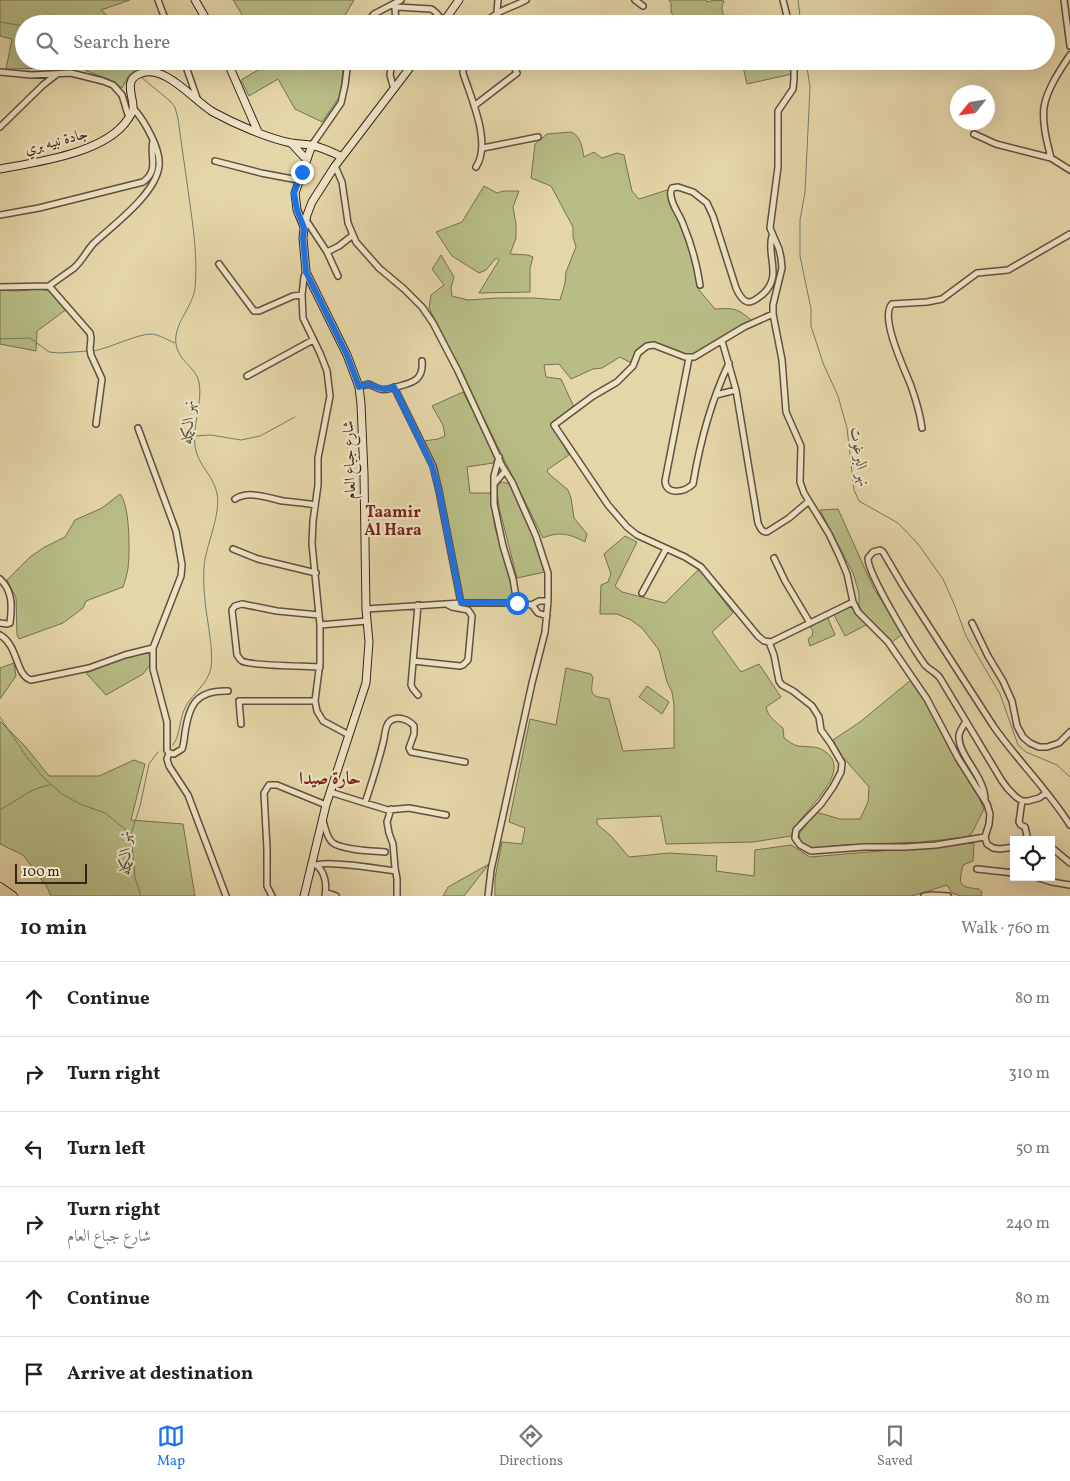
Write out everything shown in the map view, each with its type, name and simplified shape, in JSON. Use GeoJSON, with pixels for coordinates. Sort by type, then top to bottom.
{"type":"FeatureCollection","features":[{"type":"Feature","properties":{"kind":"main road"},"geometry":{"type":"LineString","coordinates":[[195,0],[204,15]]}},
{"type":"Feature","properties":{"kind":"main road"},"geometry":{"type":"LineString","coordinates":[[449,15],[459,0]]}},
{"type":"Feature","properties":{"kind":"main road"},"geometry":{"type":"LineString","coordinates":[[231,70],[258,132]]}},
{"type":"Feature","properties":{"kind":"main road","name":"شارع جباع العام"},"geometry":{"type":"LineString","coordinates":[[304,896],[315,864],[326,805],[366,682],[369,642],[366,609],[364,474],[359,387],[347,355],[306,272],[305,224],[312,202],[335,166],[408,70]]}},
{"type":"Feature","properties":{"kind":"main road"},"geometry":{"type":"LineString","coordinates":[[133,108],[130,84],[136,75],[147,72],[160,74],[212,111],[258,132],[291,143],[312,145],[342,157]]}},
{"type":"Feature","properties":{"kind":"main road","name":"جادة نبيه بري"},"geometry":{"type":"LineString","coordinates":[[0,169],[90,148],[115,134],[129,118],[133,108]]}},
{"type":"Feature","properties":{"kind":"main road"},"geometry":{"type":"LineString","coordinates":[[291,143],[306,160]]}},
{"type":"Feature","properties":{"kind":"main road"},"geometry":{"type":"LineString","coordinates":[[305,224],[297,210],[294,193],[312,145]]}},
{"type":"Feature","properties":{"kind":"main road"},"geometry":{"type":"LineString","coordinates":[[0,887],[13,896]]}},
{"type":"Feature","properties":{"kind":"street"},"geometry":{"type":"LineString","coordinates":[[158,0],[164,15]]}},
{"type":"Feature","properties":{"kind":"street"},"geometry":{"type":"LineString","coordinates":[[373,15],[394,6],[401,0]]}},
{"type":"Feature","properties":{"kind":"street"},"geometry":{"type":"LineString","coordinates":[[497,12],[498,0]]}},
{"type":"Feature","properties":{"kind":"street"},"geometry":{"type":"LineString","coordinates":[[494,15],[526,0]]}},
{"type":"Feature","properties":{"kind":"street"},"geometry":{"type":"LineString","coordinates":[[636,0],[642,6]]}},
{"type":"Feature","properties":{"kind":"street"},"geometry":{"type":"LineString","coordinates":[[783,0],[787,15]]}},
{"type":"Feature","properties":{"kind":"street"},"geometry":{"type":"LineString","coordinates":[[1064,0],[1070,46]]}},
{"type":"Feature","properties":{"kind":"street"},"geometry":{"type":"LineString","coordinates":[[394,6],[431,9],[438,15]]}},
{"type":"Feature","properties":{"kind":"street"},"geometry":{"type":"LineString","coordinates":[[394,6],[395,15]]}},
{"type":"Feature","properties":{"kind":"street"},"geometry":{"type":"LineString","coordinates":[[1051,158],[1044,123],[1044,107],[1049,93],[1070,55]]}},
{"type":"Feature","properties":{"kind":"street"},"geometry":{"type":"LineString","coordinates":[[187,70],[197,99]]}},
{"type":"Feature","properties":{"kind":"street"},"geometry":{"type":"LineString","coordinates":[[312,145],[341,103],[347,70]]}},
{"type":"Feature","properties":{"kind":"street"},"geometry":{"type":"LineString","coordinates":[[391,70],[390,75],[394,89]]}},
{"type":"Feature","properties":{"kind":"street"},"geometry":{"type":"LineString","coordinates":[[463,70],[474,106],[483,148],[476,167]]}},
{"type":"Feature","properties":{"kind":"street"},"geometry":{"type":"LineString","coordinates":[[474,106],[517,73],[516,70]]}},
{"type":"Feature","properties":{"kind":"street"},"geometry":{"type":"LineString","coordinates":[[794,70],[792,88],[778,111],[778,167],[770,228],[779,249],[782,268],[773,305],[773,314],[782,360],[786,412],[801,446],[800,482],[829,534],[848,574],[853,602],[862,616],[888,642],[927,699],[958,758],[985,801],[990,814],[985,837],[987,844],[993,848],[1010,848]]}},
{"type":"Feature","properties":{"kind":"street"},"geometry":{"type":"LineString","coordinates":[[0,72],[31,75],[65,72],[78,74],[113,86],[122,95],[129,118]]}},
{"type":"Feature","properties":{"kind":"street"},"geometry":{"type":"LineString","coordinates":[[0,127],[57,74]]}},
{"type":"Feature","properties":{"kind":"street"},"geometry":{"type":"LineString","coordinates":[[38,75],[43,85]]}},
{"type":"Feature","properties":{"kind":"street"},"geometry":{"type":"LineString","coordinates":[[0,287],[49,286],[79,262],[92,246],[135,206],[144,195],[154,180],[159,165],[159,157],[157,148],[142,120],[133,108]]}},
{"type":"Feature","properties":{"kind":"street"},"geometry":{"type":"LineString","coordinates":[[974,134],[996,144],[1051,158],[1070,170]]}},
{"type":"Feature","properties":{"kind":"street"},"geometry":{"type":"LineString","coordinates":[[483,148],[538,136]]}},
{"type":"Feature","properties":{"kind":"street"},"geometry":{"type":"LineString","coordinates":[[0,215],[39,208],[143,182],[152,170],[154,160],[153,141]]}},
{"type":"Feature","properties":{"kind":"street"},"geometry":{"type":"LineString","coordinates":[[215,161],[298,180]]}},
{"type":"Feature","properties":{"kind":"street"},"geometry":{"type":"LineString","coordinates":[[335,166],[342,182],[347,217],[352,235],[363,251],[422,307],[433,323],[510,479],[536,536],[548,573],[545,632],[491,870],[488,896]]}},
{"type":"Feature","properties":{"kind":"street"},"geometry":{"type":"LineString","coordinates":[[700,285],[691,246],[672,200],[672,188],[678,187],[693,192],[707,203],[736,288],[747,301],[750,302],[760,297],[767,291],[771,282],[773,265],[770,243],[772,235]]}},
{"type":"Feature","properties":{"kind":"street"},"geometry":{"type":"LineString","coordinates":[[305,224],[327,252],[338,276]]}},
{"type":"Feature","properties":{"kind":"street"},"geometry":{"type":"LineString","coordinates":[[922,428],[913,392],[890,327],[888,313],[891,305],[942,299],[977,273],[1008,270],[1070,234]]}},
{"type":"Feature","properties":{"kind":"street"},"geometry":{"type":"LineString","coordinates":[[327,252],[339,246],[352,235]]}},
{"type":"Feature","properties":{"kind":"street"},"geometry":{"type":"LineString","coordinates":[[219,264],[254,311],[259,311],[293,296],[302,295]]}},
{"type":"Feature","properties":{"kind":"street"},"geometry":{"type":"LineString","coordinates":[[306,272],[302,295],[302,318],[327,371],[330,396],[318,458],[318,485],[312,544],[320,625],[320,667],[315,701],[317,711],[323,721],[349,735]]}},
{"type":"Feature","properties":{"kind":"street"},"geometry":{"type":"LineString","coordinates":[[49,286],[90,333],[92,338],[90,352],[102,379],[96,424]]}},
{"type":"Feature","properties":{"kind":"street"},"geometry":{"type":"LineString","coordinates":[[773,314],[744,327],[700,355],[689,358],[654,345],[646,346],[638,353],[633,366],[617,382],[593,396],[554,425],[608,505],[627,527],[637,535],[685,557],[701,567],[764,641],[769,642],[853,602]]}},
{"type":"Feature","properties":{"kind":"street"},"geometry":{"type":"LineString","coordinates":[[247,376],[313,340]]}},
{"type":"Feature","properties":{"kind":"street"},"geometry":{"type":"LineString","coordinates":[[722,340],[736,390],[758,523],[762,531],[767,532],[776,527],[809,501]]}},
{"type":"Feature","properties":{"kind":"street"},"geometry":{"type":"LineString","coordinates":[[689,358],[664,480],[665,485],[671,490],[685,490],[693,484],[700,447],[720,381],[729,363]]}},
{"type":"Feature","properties":{"kind":"street"},"geometry":{"type":"LineString","coordinates":[[359,387],[368,384],[386,390],[413,382],[417,379],[422,368],[422,362]]}},
{"type":"Feature","properties":{"kind":"street"},"geometry":{"type":"LineString","coordinates":[[394,387],[432,466],[439,491],[461,603]]}},
{"type":"Feature","properties":{"kind":"street"},"geometry":{"type":"LineString","coordinates":[[716,395],[736,390]]}},
{"type":"Feature","properties":{"kind":"street"},"geometry":{"type":"LineString","coordinates":[[138,428],[176,530],[182,564],[181,576],[153,648],[153,669],[167,722],[167,750],[169,753],[167,759],[169,766],[188,795],[226,896]]}},
{"type":"Feature","properties":{"kind":"street"},"geometry":{"type":"LineString","coordinates":[[499,457],[494,476],[494,504],[503,546],[513,579],[517,603]]}},
{"type":"Feature","properties":{"kind":"street"},"geometry":{"type":"LineString","coordinates":[[495,472],[501,469],[505,471]]}},
{"type":"Feature","properties":{"kind":"street"},"geometry":{"type":"LineString","coordinates":[[494,485],[505,471]]}},
{"type":"Feature","properties":{"kind":"street"},"geometry":{"type":"LineString","coordinates":[[498,478],[510,479]]}},
{"type":"Feature","properties":{"kind":"street"},"geometry":{"type":"LineString","coordinates":[[235,499],[242,495],[252,494],[282,501],[315,505]]}},
{"type":"Feature","properties":{"kind":"street"},"geometry":{"type":"LineString","coordinates":[[233,548],[258,559],[316,573]]}},
{"type":"Feature","properties":{"kind":"street"},"geometry":{"type":"LineString","coordinates":[[642,593],[666,549]]}},
{"type":"Feature","properties":{"kind":"street"},"geometry":{"type":"LineString","coordinates":[[1046,793],[1039,798],[1022,801],[1002,781],[938,676],[925,666],[885,599],[868,565],[868,558],[873,552],[880,550],[883,552],[912,601],[994,727],[1046,793],[1070,825]]}},
{"type":"Feature","properties":{"kind":"street"},"geometry":{"type":"LineString","coordinates":[[774,558],[785,581],[810,623]]}},
{"type":"Feature","properties":{"kind":"street"},"geometry":{"type":"LineString","coordinates":[[0,579],[8,588],[10,594],[11,612],[10,623],[0,623]]}},
{"type":"Feature","properties":{"kind":"street"},"geometry":{"type":"LineString","coordinates":[[366,609],[461,603],[517,603],[532,605],[539,601],[548,601]]}},
{"type":"Feature","properties":{"kind":"street"},"geometry":{"type":"LineString","coordinates":[[319,615],[277,611],[242,604],[235,606],[232,610],[237,655],[241,661],[246,663],[320,667]]}},
{"type":"Feature","properties":{"kind":"street"},"geometry":{"type":"LineString","coordinates":[[413,661],[460,666],[464,665],[468,660],[472,616],[468,610],[452,607],[447,604]]}},
{"type":"Feature","properties":{"kind":"street"},"geometry":{"type":"LineString","coordinates":[[418,605],[412,687],[418,695]]}},
{"type":"Feature","properties":{"kind":"street"},"geometry":{"type":"LineString","coordinates":[[532,605],[538,613],[547,616]]}},
{"type":"Feature","properties":{"kind":"street"},"geometry":{"type":"LineString","coordinates":[[320,625],[367,621]]}},
{"type":"Feature","properties":{"kind":"street"},"geometry":{"type":"LineString","coordinates":[[972,623],[1012,701],[1017,726],[1023,737],[1039,747],[1047,747],[1058,743],[1070,732]]}},
{"type":"Feature","properties":{"kind":"street"},"geometry":{"type":"LineString","coordinates":[[0,635],[11,644],[24,676],[31,680],[89,668],[125,655],[153,648]]}},
{"type":"Feature","properties":{"kind":"street"},"geometry":{"type":"LineString","coordinates":[[769,642],[782,686],[812,706],[818,717],[821,730],[842,763],[841,772],[833,787],[821,804],[796,830],[795,838],[800,845],[811,852],[864,847],[936,845],[985,837]]}},
{"type":"Feature","properties":{"kind":"street"},"geometry":{"type":"LineString","coordinates":[[169,753],[174,754],[182,749],[190,709],[195,700],[204,694],[222,690],[228,691]]}},
{"type":"Feature","properties":{"kind":"street"},"geometry":{"type":"LineString","coordinates":[[241,724],[239,701],[315,701]]}},
{"type":"Feature","properties":{"kind":"street"},"geometry":{"type":"LineString","coordinates":[[366,803],[386,727],[391,720],[401,718],[414,726],[410,748],[412,753],[465,762]]}},
{"type":"Feature","properties":{"kind":"street"},"geometry":{"type":"LineString","coordinates":[[966,721],[960,732],[960,744],[984,787],[985,801]]}},
{"type":"Feature","properties":{"kind":"street"},"geometry":{"type":"LineString","coordinates":[[272,896],[267,886],[265,790],[269,785],[277,785],[326,805]]}},
{"type":"Feature","properties":{"kind":"street"},"geometry":{"type":"LineString","coordinates":[[330,792],[388,810],[409,808],[446,815]]}},
{"type":"Feature","properties":{"kind":"street"},"geometry":{"type":"LineString","coordinates":[[1022,801],[1019,822],[1025,827],[1027,836]]}},
{"type":"Feature","properties":{"kind":"street"},"geometry":{"type":"LineString","coordinates":[[391,809],[387,822],[393,844],[397,896]]}},
{"type":"Feature","properties":{"kind":"street"},"geometry":{"type":"LineString","coordinates":[[322,821],[329,837],[334,843],[363,851],[384,852]]}},
{"type":"Feature","properties":{"kind":"street"},"geometry":{"type":"LineString","coordinates":[[1055,850],[1070,863]]}},
{"type":"Feature","properties":{"kind":"street"},"geometry":{"type":"LineString","coordinates":[[315,864],[339,864],[395,871]]}},
{"type":"Feature","properties":{"kind":"street"},"geometry":{"type":"LineString","coordinates":[[315,864],[323,874],[325,894],[336,896]]}},
{"type":"Feature","properties":{"kind":"street"},"geometry":{"type":"LineString","coordinates":[[977,869],[1010,873]]}},
{"type":"Feature","properties":{"kind":"street"},"geometry":{"type":"LineString","coordinates":[[1049,881],[1070,885],[1070,891]]}},
{"type":"Feature","properties":{"kind":"street"},"geometry":{"type":"LineString","coordinates":[[924,896],[948,896]]}},
{"type":"Feature","properties":{"kind":"green space"},"geometry":{"type":"Polygon","coordinates":[[[0,0],[130,0],[101,10],[107,15],[15,15],[15,69],[6,69],[12,39],[0,36],[0,0]]]}},
{"type":"Feature","properties":{"kind":"green space"},"geometry":{"type":"Polygon","coordinates":[[[233,0],[354,0],[345,15],[242,15],[233,0]]]}},
{"type":"Feature","properties":{"kind":"green space"},"geometry":{"type":"Polygon","coordinates":[[[669,0],[724,1],[722,11],[724,15],[673,15],[669,0]]]}},
{"type":"Feature","properties":{"kind":"green space"},"geometry":{"type":"Polygon","coordinates":[[[84,70],[138,70],[129,75],[122,88],[112,81],[84,70]]]}},
{"type":"Feature","properties":{"kind":"green space"},"geometry":{"type":"Polygon","coordinates":[[[258,70],[343,70],[340,96],[322,122],[295,109],[278,79],[249,96],[241,80],[258,70]]]}},
{"type":"Feature","properties":{"kind":"green space"},"geometry":{"type":"Polygon","coordinates":[[[744,70],[792,70],[792,74],[747,84],[744,70]]]}},
{"type":"Feature","properties":{"kind":"green space"},"geometry":{"type":"Polygon","coordinates":[[[571,132],[579,139],[584,157],[594,152],[602,158],[617,153],[624,155],[632,191],[639,199],[667,190],[690,252],[699,290],[715,309],[735,310],[751,320],[691,355],[676,352],[657,343],[641,346],[636,351],[631,363],[620,357],[602,368],[593,369],[571,379],[559,364],[544,365],[546,377],[561,379],[574,407],[551,424],[569,455],[547,470],[568,490],[574,518],[587,534],[585,542],[564,534],[543,538],[429,308],[431,295],[444,285],[432,269],[441,255],[454,277],[451,288],[452,296],[468,300],[533,298],[560,300],[566,272],[576,247],[573,227],[551,186],[531,178],[535,144],[547,134],[571,132]]]}},
{"type":"Feature","properties":{"kind":"green space"},"geometry":{"type":"Polygon","coordinates":[[[484,186],[497,193],[519,191],[513,207],[516,238],[510,254],[533,257],[530,268],[530,292],[479,293],[499,260],[496,258],[486,270],[479,273],[452,256],[436,232],[462,222],[484,186]]]}},
{"type":"Feature","properties":{"kind":"green space"},"geometry":{"type":"Polygon","coordinates":[[[40,289],[51,291],[67,309],[37,331],[36,351],[0,344],[0,290],[40,289]]]}},
{"type":"Feature","properties":{"kind":"green space"},"geometry":{"type":"Polygon","coordinates":[[[463,392],[496,456],[493,463],[467,467],[470,493],[490,493],[495,528],[512,585],[512,600],[468,601],[461,599],[437,467],[424,441],[445,436],[443,425],[432,406],[463,392]]]}},
{"type":"Feature","properties":{"kind":"green space"},"geometry":{"type":"Polygon","coordinates":[[[502,482],[510,484],[536,541],[545,572],[517,578],[499,507],[497,491],[498,485],[502,482]]]}},
{"type":"Feature","properties":{"kind":"green space"},"geometry":{"type":"Polygon","coordinates":[[[120,494],[126,508],[129,540],[127,576],[123,587],[86,601],[83,608],[63,623],[19,639],[17,635],[16,598],[7,580],[30,557],[65,537],[75,520],[102,508],[120,494]]]}},
{"type":"Feature","properties":{"kind":"green space"},"geometry":{"type":"Polygon","coordinates":[[[838,509],[874,589],[903,634],[892,642],[872,624],[861,610],[859,593],[853,573],[820,510],[838,509]]]}},
{"type":"Feature","properties":{"kind":"green space"},"geometry":{"type":"Polygon","coordinates":[[[625,536],[637,542],[615,586],[622,592],[665,603],[698,570],[701,571],[733,613],[712,632],[741,672],[759,664],[781,697],[766,707],[770,716],[783,728],[784,738],[796,745],[821,749],[831,758],[834,768],[831,780],[791,836],[753,842],[666,844],[661,816],[597,819],[597,824],[611,836],[629,857],[669,853],[717,856],[716,871],[754,876],[755,850],[791,845],[810,857],[974,843],[973,861],[963,865],[961,881],[964,886],[979,889],[982,892],[981,896],[961,896],[952,893],[947,885],[912,896],[495,896],[495,878],[502,842],[522,844],[525,828],[509,822],[530,719],[556,725],[566,668],[591,674],[593,678],[593,694],[609,699],[623,751],[674,748],[674,705],[659,650],[642,628],[631,620],[617,614],[600,614],[601,585],[608,582],[611,574],[604,554],[625,536]]]}},
{"type":"Feature","properties":{"kind":"green space"},"geometry":{"type":"Polygon","coordinates":[[[851,605],[866,625],[845,636],[833,613],[851,605]]]}},
{"type":"Feature","properties":{"kind":"green space"},"geometry":{"type":"Polygon","coordinates":[[[827,616],[835,635],[810,646],[808,639],[812,636],[813,631],[809,625],[827,616]]]}},
{"type":"Feature","properties":{"kind":"green space"},"geometry":{"type":"Polygon","coordinates":[[[138,653],[151,655],[150,665],[143,674],[106,695],[86,673],[138,653]]]}},
{"type":"Feature","properties":{"kind":"green space"},"geometry":{"type":"Polygon","coordinates":[[[14,663],[16,676],[0,699],[0,668],[14,663]]]}},
{"type":"Feature","properties":{"kind":"green space"},"geometry":{"type":"Polygon","coordinates":[[[911,680],[930,708],[984,809],[972,833],[967,837],[921,842],[807,847],[803,844],[799,834],[816,812],[840,819],[860,819],[868,802],[869,787],[842,756],[833,740],[860,722],[911,680]]]}},
{"type":"Feature","properties":{"kind":"green space"},"geometry":{"type":"Polygon","coordinates":[[[647,686],[669,702],[662,714],[639,697],[647,686]]]}},
{"type":"Feature","properties":{"kind":"green space"},"geometry":{"type":"Polygon","coordinates":[[[0,721],[24,745],[49,776],[99,776],[134,760],[145,764],[131,820],[183,824],[195,896],[51,896],[47,887],[23,855],[0,844],[0,721]]]}},
{"type":"Feature","properties":{"kind":"green space"},"geometry":{"type":"Polygon","coordinates":[[[489,864],[464,896],[443,896],[448,887],[489,864]]]}},
{"type":"Feature","properties":{"kind":"waterway","name":"نهر البرغوت"},"geometry":{"type":"LineString","coordinates":[[798,0],[800,15]]}},
{"type":"Feature","properties":{"kind":"waterway","name":"نهر الكمله"},"geometry":{"type":"LineString","coordinates":[[0,22],[15,24]]}},
{"type":"Feature","properties":{"kind":"waterway","name":"نهر الكمله"},"geometry":{"type":"LineString","coordinates":[[132,70],[136,73]]}},
{"type":"Feature","properties":{"kind":"waterway","name":"نهر البرغوت"},"geometry":{"type":"LineString","coordinates":[[807,70],[810,87],[805,192],[800,220],[800,256],[811,309],[811,326],[823,363],[838,396],[847,428],[854,490],[859,501],[898,523],[918,544],[943,579],[966,636],[1000,694],[1018,745],[1026,752],[1057,765],[1070,777]]}},
{"type":"Feature","properties":{"kind":"waterway","name":"نهر الكمله"},"geometry":{"type":"LineString","coordinates":[[141,77],[170,101],[175,107],[178,119],[196,265],[195,288],[191,302],[177,329],[176,344],[180,355],[194,372],[199,382],[200,398],[194,438],[195,446],[196,452],[215,487],[218,502],[204,567],[212,663],[207,679],[186,706],[176,741],[173,745]]}},
{"type":"Feature","properties":{"kind":"waterway"},"geometry":{"type":"LineString","coordinates":[[93,351],[152,334],[175,343]]}},
{"type":"Feature","properties":{"kind":"waterway"},"geometry":{"type":"LineString","coordinates":[[0,339],[30,338],[49,352],[89,351]]}},
{"type":"Feature","properties":{"kind":"waterway"},"geometry":{"type":"LineString","coordinates":[[194,436],[211,435],[241,440],[260,436],[295,417]]}},
{"type":"Feature","properties":{"kind":"waterway"},"geometry":{"type":"LineString","coordinates":[[0,717],[26,756],[43,777],[62,794],[80,804],[105,813],[131,834]]}},
{"type":"Feature","properties":{"kind":"waterway","name":"نهر الكمله"},"geometry":{"type":"LineString","coordinates":[[141,896],[135,878],[131,834],[140,806],[149,764],[158,752]]}},
{"type":"Feature","properties":{"kind":"waterway"},"geometry":{"type":"LineString","coordinates":[[0,810],[31,791],[50,785]]}},
{"type":"Feature","properties":{"kind":"district","name":"Taamir Al Hara"},"geometry":{"type":"Point","coordinates":[393,520]}},
{"type":"Feature","properties":{"kind":"district","name":"حارة صيدا"},"geometry":{"type":"Point","coordinates":[330,778]}},
{"type":"Feature","properties":{"kind":"route"},"geometry":{"type":"LineString","coordinates":[[302,172],[294,193],[297,210],[304,228],[306,272],[347,355],[359,387],[368,384],[386,390],[394,387],[432,466],[439,491],[461,603],[517,603]]}}]}
